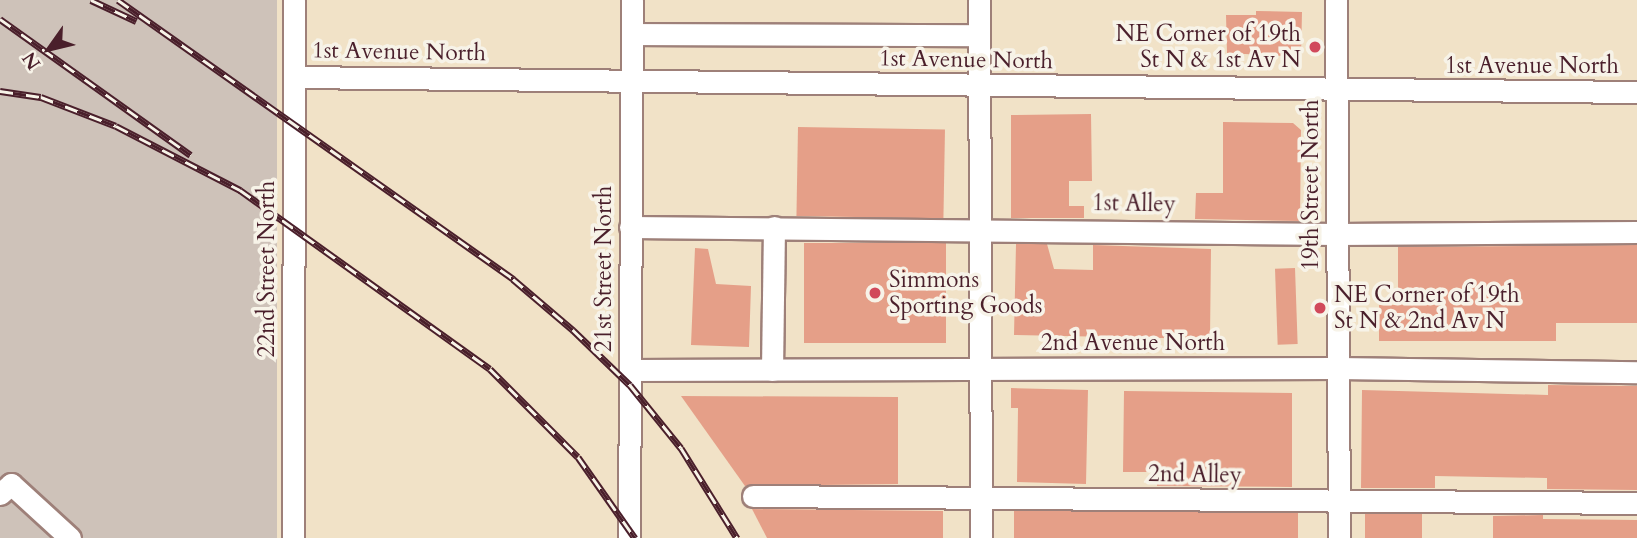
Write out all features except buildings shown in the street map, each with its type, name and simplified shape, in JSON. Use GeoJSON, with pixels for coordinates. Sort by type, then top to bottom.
{"type":"FeatureCollection","features":[{"type":"Feature","properties":{"kind":"street","name":"22nd Street North"},"geometry":{"type":"LineString","coordinates":[[293,538],[294,0]]}},
{"type":"Feature","properties":{"kind":"street","name":"21st Street North"},"geometry":{"type":"LineString","coordinates":[[629,538],[632,0]]}},
{"type":"Feature","properties":{"kind":"street"},"geometry":{"type":"LineString","coordinates":[[979,0],[981,538]]}},
{"type":"Feature","properties":{"kind":"street","name":"19th Street North"},"geometry":{"type":"LineString","coordinates":[[1336,0],[1339,538]]}},
{"type":"Feature","properties":{"kind":"street"},"geometry":{"type":"LineString","coordinates":[[632,34],[979,36]]}},
{"type":"Feature","properties":{"kind":"street","name":"1st Avenue North"},"geometry":{"type":"LineString","coordinates":[[294,77],[1336,91],[1637,92]]}},
{"type":"Feature","properties":{"kind":"street","name":"1st Alley"},"geometry":{"type":"LineString","coordinates":[[630,227],[978,228],[1337,234],[1637,232]]}},
{"type":"Feature","properties":{"kind":"street"},"geometry":{"type":"LineString","coordinates":[[772,370],[774,227]]}},
{"type":"Feature","properties":{"kind":"street","name":"2nd Avenue North"},"geometry":{"type":"LineString","coordinates":[[630,370],[1338,368],[1637,372]]}},
{"type":"Feature","properties":{"kind":"street"},"geometry":{"type":"LineString","coordinates":[[0,494],[11,484],[70,538]]}},
{"type":"Feature","properties":{"kind":"street","name":"2nd Alley"},"geometry":{"type":"LineString","coordinates":[[753,496],[1339,503],[1637,503]]}},
{"type":"Feature","properties":{"kind":"shaded area"},"geometry":{"type":"Polygon","coordinates":[[[0,0],[277,0],[277,538],[0,538],[0,0]]]}},
{"type":"Feature","properties":{"kind":"railway"},"geometry":{"type":"LineString","coordinates":[[91,0],[136,21]]}},
{"type":"Feature","properties":{"kind":"railway"},"geometry":{"type":"LineString","coordinates":[[118,0],[513,279],[573,330],[630,385],[681,448],[737,538]]}},
{"type":"Feature","properties":{"kind":"railway"},"geometry":{"type":"LineString","coordinates":[[0,19],[191,155]]}},
{"type":"Feature","properties":{"kind":"railway"},"geometry":{"type":"LineString","coordinates":[[0,91],[41,97],[116,126],[240,190],[490,369],[578,457],[635,538]]}},
{"type":"Feature","properties":{"kind":"place","name":"NE Corner of 19th St N & 1st Av N"},"geometry":{"type":"Point","coordinates":[1315,47]}},
{"type":"Feature","properties":{"kind":"place","name":"Simmons Sporting Goods"},"geometry":{"type":"Point","coordinates":[875,293]}},
{"type":"Feature","properties":{"kind":"place","name":"NE Corner of 19th St N & 2nd Av N"},"geometry":{"type":"Point","coordinates":[1320,308]}}]}
